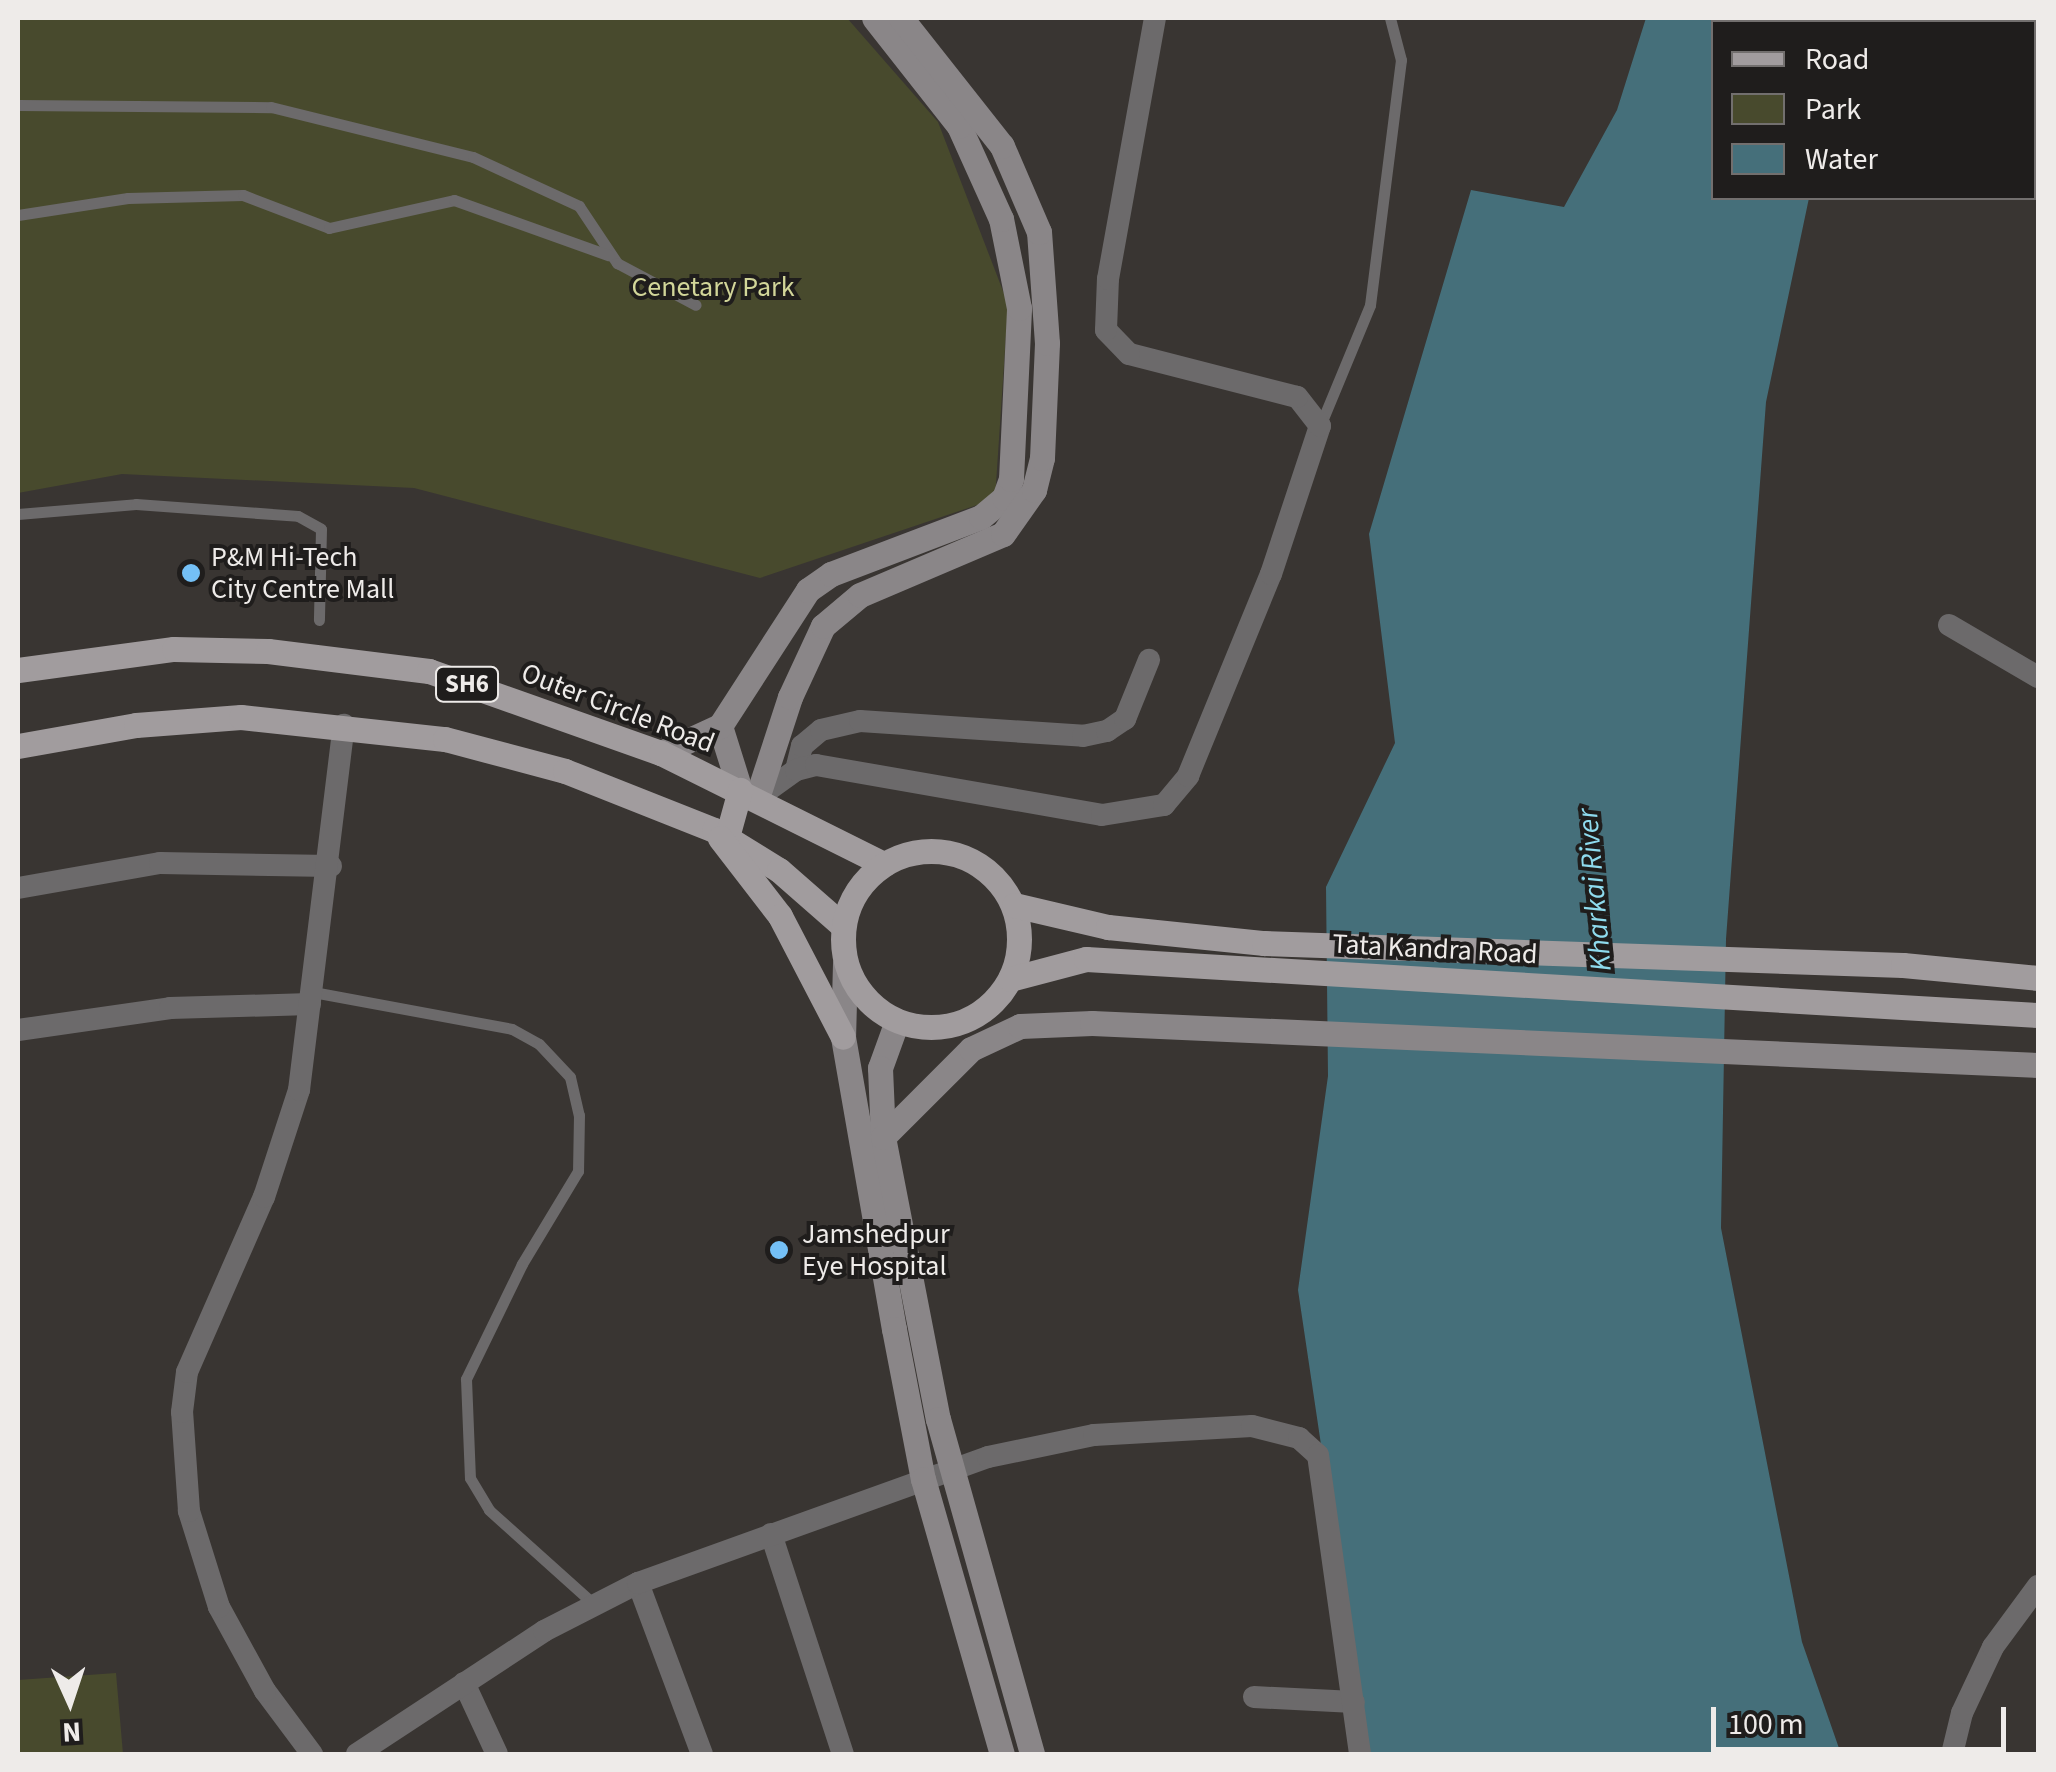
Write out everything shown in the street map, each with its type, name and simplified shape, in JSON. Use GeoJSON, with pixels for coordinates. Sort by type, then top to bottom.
{"type":"FeatureCollection","features":[{"type":"Feature","properties":{"kind":"main road","name":"Outer Circle Road"},"geometry":{"type":"LineString","coordinates":[[18,670],[174,650],[349,660],[429,671],[661,753],[884,864]]}},
{"type":"Feature","properties":{"kind":"main road","name":"SH6"},"geometry":{"type":"LineString","coordinates":[[18,746],[136,725],[241,717],[344,725],[446,739],[565,772],[720,833],[779,870],[843,926]]}},
{"type":"Feature","properties":{"kind":"main road"},"geometry":{"type":"LineString","coordinates":[[749,794],[720,833],[780,916],[843,1037]]}},
{"type":"Feature","properties":{"kind":"main road"},"geometry":{"type":"LineString","coordinates":[[920,851],[958,854],[992,874],[1014,905],[1020,942],[1010,979],[988,1007],[958,1023],[923,1027],[897,1021],[866,997],[846,964],[843,926],[856,890],[884,864],[920,851]]}},
{"type":"Feature","properties":{"kind":"main road"},"geometry":{"type":"LineString","coordinates":[[1014,905],[1108,928],[1264,943],[1903,965],[2038,978]]}},
{"type":"Feature","properties":{"kind":"main road","name":"Tata Kandra Road"},"geometry":{"type":"LineString","coordinates":[[1010,979],[1086,959],[1905,1002],[2038,1015]]}},
{"type":"Feature","properties":{"kind":"street"},"geometry":{"type":"LineString","coordinates":[[661,753],[720,726],[763,667],[783,625],[808,590],[831,574],[981,518],[1004,498],[1011,479],[1019,308],[1002,219],[959,126],[874,18]]}},
{"type":"Feature","properties":{"kind":"street"},"geometry":{"type":"LineString","coordinates":[[749,794],[814,642],[860,595],[1004,534],[1034,490],[1042,458],[1046,343],[1039,232],[1002,146],[901,18]]}},
{"type":"Feature","properties":{"kind":"street"},"geometry":{"type":"LineString","coordinates":[[749,794],[796,770],[816,766],[1102,815],[1164,804],[1188,776],[1271,574],[1320,426],[1297,397],[1129,354],[1106,330],[1108,280],[1155,18]]}},
{"type":"Feature","properties":{"kind":"street"},"geometry":{"type":"LineString","coordinates":[[783,625],[814,642]]}},
{"type":"Feature","properties":{"kind":"street"},"geometry":{"type":"LineString","coordinates":[[1948,625],[2038,677]]}},
{"type":"Feature","properties":{"kind":"street"},"geometry":{"type":"LineString","coordinates":[[796,770],[802,746],[821,730],[860,720],[1083,736],[1107,731],[1124,720],[1150,660]]}},
{"type":"Feature","properties":{"kind":"street"},"geometry":{"type":"LineString","coordinates":[[312,1754],[266,1690],[219,1607],[188,1510],[180,1456],[188,1372],[288,1133],[331,866],[344,725]]}},
{"type":"Feature","properties":{"kind":"street"},"geometry":{"type":"LineString","coordinates":[[720,726],[749,794]]}},
{"type":"Feature","properties":{"kind":"street"},"geometry":{"type":"LineString","coordinates":[[18,888],[160,863],[331,866]]}},
{"type":"Feature","properties":{"kind":"street"},"geometry":{"type":"LineString","coordinates":[[846,964],[843,1037],[924,1478],[1002,1754]]}},
{"type":"Feature","properties":{"kind":"street"},"geometry":{"type":"LineString","coordinates":[[18,1030],[170,1008],[311,998]]}},
{"type":"Feature","properties":{"kind":"street"},"geometry":{"type":"LineString","coordinates":[[897,1021],[880,1068],[883,1137],[952,1471],[1032,1754]]}},
{"type":"Feature","properties":{"kind":"street"},"geometry":{"type":"LineString","coordinates":[[883,1137],[971,1049],[1020,1026],[1092,1022],[1240,1034],[2038,1065]]}},
{"type":"Feature","properties":{"kind":"street"},"geometry":{"type":"LineString","coordinates":[[357,1754],[464,1684],[638,1582],[988,1457],[1094,1435],[1252,1426],[1298,1438],[1318,1455],[1327,1484],[1360,1754]]}},
{"type":"Feature","properties":{"kind":"street"},"geometry":{"type":"LineString","coordinates":[[772,1534],[843,1754]]}},
{"type":"Feature","properties":{"kind":"street"},"geometry":{"type":"LineString","coordinates":[[638,1582],[702,1754]]}},
{"type":"Feature","properties":{"kind":"street"},"geometry":{"type":"LineString","coordinates":[[1952,1754],[1962,1714],[1993,1646],[2038,1586]]}},
{"type":"Feature","properties":{"kind":"street"},"geometry":{"type":"LineString","coordinates":[[464,1684],[497,1754]]}},
{"type":"Feature","properties":{"kind":"street"},"geometry":{"type":"LineString","coordinates":[[1254,1698],[1354,1702]]}},
{"type":"Feature","properties":{"kind":"lane"},"geometry":{"type":"LineString","coordinates":[[1320,426],[1370,305],[1401,60],[1390,18]]}},
{"type":"Feature","properties":{"kind":"lane"},"geometry":{"type":"LineString","coordinates":[[18,105],[304,110],[473,157],[550,188],[593,218],[608,255]]}},
{"type":"Feature","properties":{"kind":"lane"},"geometry":{"type":"LineString","coordinates":[[18,215],[128,198],[243,195],[330,228],[454,200],[608,255],[696,305]]}},
{"type":"Feature","properties":{"kind":"lane"},"geometry":{"type":"LineString","coordinates":[[18,514],[136,504],[258,511],[313,522],[324,546],[319,620]]}},
{"type":"Feature","properties":{"kind":"lane"},"geometry":{"type":"LineString","coordinates":[[311,998],[512,1029],[539,1044],[570,1078],[578,1115],[578,1171],[522,1264],[466,1379],[470,1478],[489,1510],[595,1604]]}},
{"type":"Feature","properties":{"kind":"green space","name":"Cenetary Park"},"geometry":{"type":"Polygon","coordinates":[[[18,18],[847,18],[938,122],[1008,304],[995,499],[760,578],[414,488],[122,474],[18,493],[18,18]]]}},
{"type":"Feature","properties":{"kind":"green space"},"geometry":{"type":"Polygon","coordinates":[[[116,1673],[123,1754],[18,1754],[18,1680],[116,1673]]]}},
{"type":"Feature","properties":{"kind":"water","name":"Kharkai River"},"geometry":{"type":"Polygon","coordinates":[[[1646,18],[1868,18],[1711,20],[1711,200],[1809,200],[1766,402],[1726,939],[1721,1228],[1802,1642],[1841,1754],[1367,1754],[1298,1290],[1328,1076],[1326,887],[1395,743],[1369,534],[1471,190],[1564,207],[1617,110],[1646,18]]]}},
{"type":"Feature","properties":{"kind":"place","name":"P&M Hi-Tech City Centre Mall"},"geometry":{"type":"Point","coordinates":[191,573]}},
{"type":"Feature","properties":{"kind":"place","name":"Jamshedpur Eye Hospital"},"geometry":{"type":"Point","coordinates":[779,1250]}}]}
